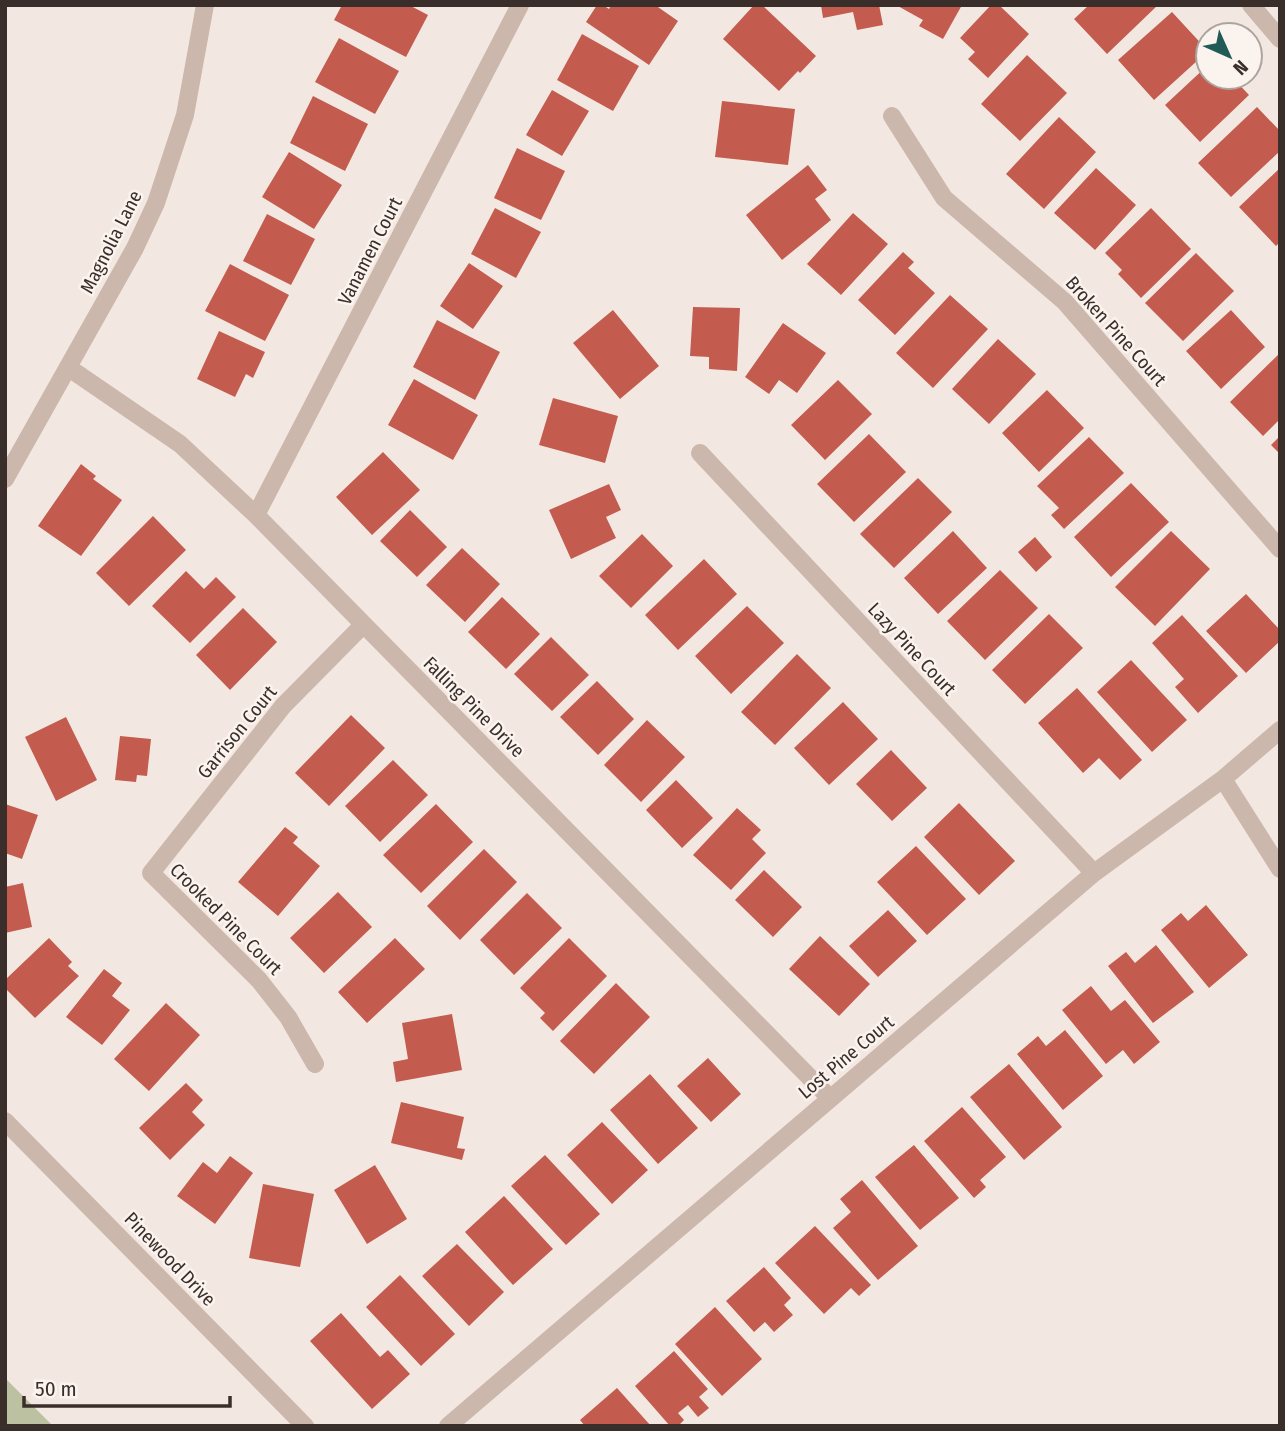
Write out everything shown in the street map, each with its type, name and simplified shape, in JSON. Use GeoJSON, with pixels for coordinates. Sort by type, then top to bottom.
{"type":"FeatureCollection","features":[{"type":"Feature","properties":{"kind":"street","name":"Magnolia Lane"},"geometry":{"type":"LineString","coordinates":[[5,479],[135,248],[170,164],[185,115],[205,5]]}},
{"type":"Feature","properties":{"kind":"street","name":"Vanamen Court"},"geometry":{"type":"LineString","coordinates":[[256,514],[520,5]]}},
{"type":"Feature","properties":{"kind":"street"},"geometry":{"type":"LineString","coordinates":[[1251,5],[1280,39]]}},
{"type":"Feature","properties":{"kind":"street","name":"Broken Pine Court"},"geometry":{"type":"LineString","coordinates":[[892,116],[944,198],[1065,302],[1280,549]]}},
{"type":"Feature","properties":{"kind":"street","name":"Falling Pine Drive"},"geometry":{"type":"LineString","coordinates":[[69,368],[180,444],[256,514],[830,1098]]}},
{"type":"Feature","properties":{"kind":"street","name":"Lazy Pine Court"},"geometry":{"type":"LineString","coordinates":[[700,453],[1094,873]]}},
{"type":"Feature","properties":{"kind":"street","name":"Garrison Court"},"geometry":{"type":"LineString","coordinates":[[151,873],[283,706],[363,625]]}},
{"type":"Feature","properties":{"kind":"street","name":"Lost Pine Court"},"geometry":{"type":"LineString","coordinates":[[448,1426],[1094,873],[1223,779],[1280,730]]}},
{"type":"Feature","properties":{"kind":"street"},"geometry":{"type":"LineString","coordinates":[[1223,779],[1280,869]]}},
{"type":"Feature","properties":{"kind":"street","name":"Crooked Pine Court"},"geometry":{"type":"LineString","coordinates":[[151,873],[260,980],[288,1017],[316,1064]]}},
{"type":"Feature","properties":{"kind":"street","name":"Pinewood Drive"},"geometry":{"type":"LineString","coordinates":[[5,1121],[304,1426]]}},
{"type":"Feature","properties":{"kind":"green space"},"geometry":{"type":"Polygon","coordinates":[[[5,1378],[53,1426],[5,1426],[5,1378]]]}},
{"type":"Feature","properties":{"kind":"building"},"geometry":{"type":"Polygon","coordinates":[[[342,5],[409,5],[428,15],[406,57],[334,20],[342,5]]]}},
{"type":"Feature","properties":{"kind":"building"},"geometry":{"type":"Polygon","coordinates":[[[597,5],[609,9],[611,5],[655,5],[678,21],[649,65],[586,22],[597,5]]]}},
{"type":"Feature","properties":{"kind":"building"},"geometry":{"type":"Polygon","coordinates":[[[754,5],[762,5],[816,56],[779,91],[723,39],[754,5]]]}},
{"type":"Feature","properties":{"kind":"building"},"geometry":{"type":"Polygon","coordinates":[[[821,5],[879,5],[883,25],[857,30],[853,12],[823,18],[821,5]]]}},
{"type":"Feature","properties":{"kind":"building"},"geometry":{"type":"Polygon","coordinates":[[[896,5],[962,5],[943,39],[919,26],[923,20],[896,5]]]}},
{"type":"Feature","properties":{"kind":"building"},"geometry":{"type":"Polygon","coordinates":[[[991,5],[999,5],[1029,34],[988,78],[968,59],[975,52],[960,38],[991,5]]]}},
{"type":"Feature","properties":{"kind":"building"},"geometry":{"type":"Polygon","coordinates":[[[1089,5],[1158,5],[1107,54],[1074,19],[1089,5]]]}},
{"type":"Feature","properties":{"kind":"building"},"geometry":{"type":"Polygon","coordinates":[[[1172,12],[1194,36],[1194,64],[1154,100],[1118,60],[1172,12]]]}},
{"type":"Feature","properties":{"kind":"building"},"geometry":{"type":"Polygon","coordinates":[[[582,34],[639,66],[613,111],[557,80],[582,34]]]}},
{"type":"Feature","properties":{"kind":"building"},"geometry":{"type":"Polygon","coordinates":[[[339,38],[399,71],[375,114],[315,82],[339,38]]]}},
{"type":"Feature","properties":{"kind":"building"},"geometry":{"type":"Polygon","coordinates":[[[1027,55],[1067,93],[1020,141],[981,104],[1027,55]]]}},
{"type":"Feature","properties":{"kind":"building"},"geometry":{"type":"Polygon","coordinates":[[[1194,78],[1194,91],[1245,91],[1249,95],[1200,142],[1165,105],[1194,78]]]}},
{"type":"Feature","properties":{"kind":"building"},"geometry":{"type":"Polygon","coordinates":[[[552,90],[589,111],[562,156],[526,135],[552,90]]]}},
{"type":"Feature","properties":{"kind":"building"},"geometry":{"type":"Polygon","coordinates":[[[313,96],[368,124],[345,171],[290,143],[313,96]]]}},
{"type":"Feature","properties":{"kind":"building"},"geometry":{"type":"Polygon","coordinates":[[[722,101],[795,109],[788,165],[715,157],[722,101]]]}},
{"type":"Feature","properties":{"kind":"building"},"geometry":{"type":"Polygon","coordinates":[[[1257,107],[1280,131],[1280,151],[1231,197],[1198,163],[1257,107]]]}},
{"type":"Feature","properties":{"kind":"building"},"geometry":{"type":"Polygon","coordinates":[[[1059,117],[1096,152],[1044,209],[1006,174],[1059,117]]]}},
{"type":"Feature","properties":{"kind":"building"},"geometry":{"type":"Polygon","coordinates":[[[517,148],[565,171],[541,220],[494,198],[517,148]]]}},
{"type":"Feature","properties":{"kind":"building"},"geometry":{"type":"Polygon","coordinates":[[[289,152],[342,185],[314,229],[262,197],[289,152]]]}},
{"type":"Feature","properties":{"kind":"building"},"geometry":{"type":"Polygon","coordinates":[[[808,165],[827,190],[815,199],[831,220],[782,260],[746,215],[808,165]]]}},
{"type":"Feature","properties":{"kind":"building"},"geometry":{"type":"Polygon","coordinates":[[[1096,168],[1136,205],[1095,250],[1054,213],[1096,168]]]}},
{"type":"Feature","properties":{"kind":"building"},"geometry":{"type":"Polygon","coordinates":[[[1280,168],[1280,242],[1276,246],[1239,207],[1280,168]]]}},
{"type":"Feature","properties":{"kind":"building"},"geometry":{"type":"Polygon","coordinates":[[[495,208],[541,232],[516,278],[471,254],[495,208]]]}},
{"type":"Feature","properties":{"kind":"building"},"geometry":{"type":"Polygon","coordinates":[[[1151,208],[1191,249],[1141,298],[1118,274],[1122,270],[1105,253],[1151,208]]]}},
{"type":"Feature","properties":{"kind":"building"},"geometry":{"type":"Polygon","coordinates":[[[853,213],[888,244],[841,295],[807,264],[853,213]]]}},
{"type":"Feature","properties":{"kind":"building"},"geometry":{"type":"Polygon","coordinates":[[[267,214],[315,239],[291,285],[243,261],[267,214]]]}},
{"type":"Feature","properties":{"kind":"building"},"geometry":{"type":"Polygon","coordinates":[[[903,252],[914,262],[908,268],[935,293],[895,335],[858,300],[903,252]]]}},
{"type":"Feature","properties":{"kind":"building"},"geometry":{"type":"Polygon","coordinates":[[[1196,253],[1234,291],[1183,341],[1145,303],[1196,253]]]}},
{"type":"Feature","properties":{"kind":"building"},"geometry":{"type":"Polygon","coordinates":[[[469,263],[503,286],[473,329],[440,306],[469,263]]]}},
{"type":"Feature","properties":{"kind":"building"},"geometry":{"type":"Polygon","coordinates":[[[230,264],[289,295],[265,341],[205,311],[230,264]]]}},
{"type":"Feature","properties":{"kind":"building"},"geometry":{"type":"Polygon","coordinates":[[[950,295],[988,329],[933,388],[896,353],[950,295]]]}},
{"type":"Feature","properties":{"kind":"building"},"geometry":{"type":"Polygon","coordinates":[[[693,307],[740,308],[737,371],[709,369],[709,357],[690,356],[693,307]]]}},
{"type":"Feature","properties":{"kind":"building"},"geometry":{"type":"Polygon","coordinates":[[[613,310],[659,366],[620,399],[573,343],[613,310]]]}},
{"type":"Feature","properties":{"kind":"building"},"geometry":{"type":"Polygon","coordinates":[[[1231,310],[1265,347],[1221,389],[1186,351],[1231,310]]]}},
{"type":"Feature","properties":{"kind":"building"},"geometry":{"type":"Polygon","coordinates":[[[437,320],[500,352],[475,400],[413,367],[437,320]]]}},
{"type":"Feature","properties":{"kind":"building"},"geometry":{"type":"Polygon","coordinates":[[[783,323],[826,353],[797,393],[779,380],[769,394],[745,377],[783,323]]]}},
{"type":"Feature","properties":{"kind":"building"},"geometry":{"type":"Polygon","coordinates":[[[219,331],[265,352],[253,378],[246,374],[235,397],[197,379],[219,331]]]}},
{"type":"Feature","properties":{"kind":"building"},"geometry":{"type":"Polygon","coordinates":[[[998,339],[1036,374],[989,424],[952,389],[998,339]]]}},
{"type":"Feature","properties":{"kind":"building"},"geometry":{"type":"Polygon","coordinates":[[[1280,353],[1280,419],[1263,436],[1230,402],[1280,353]]]}},
{"type":"Feature","properties":{"kind":"building"},"geometry":{"type":"Polygon","coordinates":[[[414,379],[478,415],[453,460],[388,425],[414,379]]]}},
{"type":"Feature","properties":{"kind":"building"},"geometry":{"type":"Polygon","coordinates":[[[838,380],[872,414],[825,460],[791,425],[838,380]]]}},
{"type":"Feature","properties":{"kind":"building"},"geometry":{"type":"Polygon","coordinates":[[[1047,390],[1084,428],[1039,472],[1002,433],[1047,390]]]}},
{"type":"Feature","properties":{"kind":"building"},"geometry":{"type":"Polygon","coordinates":[[[553,398],[618,416],[605,463],[539,445],[553,398]]]}},
{"type":"Feature","properties":{"kind":"building"},"geometry":{"type":"Polygon","coordinates":[[[869,434],[906,472],[854,522],[817,484],[869,434]]]}},
{"type":"Feature","properties":{"kind":"building"},"geometry":{"type":"Polygon","coordinates":[[[1280,436],[1280,454],[1271,445],[1280,436]]]}},
{"type":"Feature","properties":{"kind":"building"},"geometry":{"type":"Polygon","coordinates":[[[1089,437],[1124,473],[1064,529],[1051,515],[1059,508],[1037,486],[1089,437]]]}},
{"type":"Feature","properties":{"kind":"building"},"geometry":{"type":"Polygon","coordinates":[[[383,452],[420,490],[372,535],[336,497],[383,452]]]}},
{"type":"Feature","properties":{"kind":"building"},"geometry":{"type":"Polygon","coordinates":[[[81,464],[96,476],[93,479],[122,500],[81,556],[38,526],[81,464]]]}},
{"type":"Feature","properties":{"kind":"building"},"geometry":{"type":"Polygon","coordinates":[[[918,478],[952,512],[894,568],[860,534],[918,478]]]}},
{"type":"Feature","properties":{"kind":"building"},"geometry":{"type":"Polygon","coordinates":[[[1131,483],[1169,522],[1111,577],[1074,537],[1131,483]]]}},
{"type":"Feature","properties":{"kind":"building"},"geometry":{"type":"Polygon","coordinates":[[[609,484],[621,510],[606,517],[616,538],[571,559],[549,510],[609,484]]]}},
{"type":"Feature","properties":{"kind":"building"},"geometry":{"type":"Polygon","coordinates":[[[410,510],[447,547],[417,577],[380,541],[410,510]]]}},
{"type":"Feature","properties":{"kind":"building"},"geometry":{"type":"Polygon","coordinates":[[[153,516],[186,550],[129,606],[96,573],[153,516]]]}},
{"type":"Feature","properties":{"kind":"building"},"geometry":{"type":"Polygon","coordinates":[[[953,531],[987,568],[938,614],[904,578],[953,531]]]}},
{"type":"Feature","properties":{"kind":"building"},"geometry":{"type":"Polygon","coordinates":[[[1171,531],[1210,569],[1155,626],[1115,587],[1171,531]]]}},
{"type":"Feature","properties":{"kind":"building"},"geometry":{"type":"Polygon","coordinates":[[[642,534],[673,566],[631,608],[599,576],[642,534]]]}},
{"type":"Feature","properties":{"kind":"building"},"geometry":{"type":"Polygon","coordinates":[[[1035,537],[1052,557],[1036,572],[1018,552],[1035,537]]]}},
{"type":"Feature","properties":{"kind":"building"},"geometry":{"type":"Polygon","coordinates":[[[462,548],[500,584],[465,622],[426,585],[462,548]]]}},
{"type":"Feature","properties":{"kind":"building"},"geometry":{"type":"Polygon","coordinates":[[[704,559],[737,594],[678,650],[645,615],[704,559]]]}},
{"type":"Feature","properties":{"kind":"building"},"geometry":{"type":"Polygon","coordinates":[[[1000,570],[1038,608],[985,660],[947,621],[1000,570]]]}},
{"type":"Feature","properties":{"kind":"building"},"geometry":{"type":"Polygon","coordinates":[[[186,571],[204,589],[216,577],[236,597],[190,643],[152,606],[186,571]]]}},
{"type":"Feature","properties":{"kind":"building"},"geometry":{"type":"Polygon","coordinates":[[[1246,594],[1280,630],[1280,641],[1246,673],[1206,631],[1246,594]]]}},
{"type":"Feature","properties":{"kind":"building"},"geometry":{"type":"Polygon","coordinates":[[[502,597],[540,634],[506,669],[468,632],[502,597]]]}},
{"type":"Feature","properties":{"kind":"building"},"geometry":{"type":"Polygon","coordinates":[[[747,606],[784,643],[731,694],[695,656],[747,606]]]}},
{"type":"Feature","properties":{"kind":"building"},"geometry":{"type":"Polygon","coordinates":[[[243,608],[277,642],[230,690],[196,655],[243,608]]]}},
{"type":"Feature","properties":{"kind":"building"},"geometry":{"type":"Polygon","coordinates":[[[1049,614],[1083,648],[1025,704],[992,670],[1049,614]]]}},
{"type":"Feature","properties":{"kind":"building"},"geometry":{"type":"Polygon","coordinates":[[[1182,615],[1238,676],[1198,713],[1175,687],[1184,679],[1152,643],[1182,615]]]}},
{"type":"Feature","properties":{"kind":"building"},"geometry":{"type":"Polygon","coordinates":[[[551,637],[589,675],[552,711],[514,674],[551,637]]]}},
{"type":"Feature","properties":{"kind":"building"},"geometry":{"type":"Polygon","coordinates":[[[797,654],[831,688],[775,745],[741,712],[797,654]]]}},
{"type":"Feature","properties":{"kind":"building"},"geometry":{"type":"Polygon","coordinates":[[[1131,660],[1187,720],[1152,752],[1097,692],[1131,660]]]}},
{"type":"Feature","properties":{"kind":"building"},"geometry":{"type":"Polygon","coordinates":[[[597,681],[634,719],[598,755],[560,717],[597,681]]]}},
{"type":"Feature","properties":{"kind":"building"},"geometry":{"type":"Polygon","coordinates":[[[1077,688],[1142,760],[1120,780],[1099,758],[1083,773],[1038,723],[1077,688]]]}},
{"type":"Feature","properties":{"kind":"building"},"geometry":{"type":"Polygon","coordinates":[[[843,702],[878,739],[829,785],[794,748],[843,702]]]}},
{"type":"Feature","properties":{"kind":"building"},"geometry":{"type":"Polygon","coordinates":[[[351,715],[385,748],[329,806],[295,773],[351,715]]]}},
{"type":"Feature","properties":{"kind":"building"},"geometry":{"type":"Polygon","coordinates":[[[66,717],[97,780],[56,801],[25,737],[66,717]]]}},
{"type":"Feature","properties":{"kind":"building"},"geometry":{"type":"Polygon","coordinates":[[[647,720],[685,757],[641,802],[604,765],[647,720]]]}},
{"type":"Feature","properties":{"kind":"building"},"geometry":{"type":"Polygon","coordinates":[[[120,736],[151,739],[147,776],[137,775],[136,782],[115,780],[120,736]]]}},
{"type":"Feature","properties":{"kind":"building"},"geometry":{"type":"Polygon","coordinates":[[[891,750],[927,788],[892,821],[856,784],[891,750]]]}},
{"type":"Feature","properties":{"kind":"building"},"geometry":{"type":"Polygon","coordinates":[[[393,760],[428,795],[380,842],[345,806],[393,760]]]}},
{"type":"Feature","properties":{"kind":"building"},"geometry":{"type":"Polygon","coordinates":[[[676,780],[713,818],[682,848],[646,810],[676,780]]]}},
{"type":"Feature","properties":{"kind":"building"},"geometry":{"type":"Polygon","coordinates":[[[959,803],[1015,861],[979,895],[924,837],[959,803]]]}},
{"type":"Feature","properties":{"kind":"building"},"geometry":{"type":"Polygon","coordinates":[[[5,804],[38,815],[22,859],[5,853],[5,804]]]}},
{"type":"Feature","properties":{"kind":"building"},"geometry":{"type":"Polygon","coordinates":[[[436,804],[473,842],[421,893],[383,855],[436,804]]]}},
{"type":"Feature","properties":{"kind":"building"},"geometry":{"type":"Polygon","coordinates":[[[737,808],[761,830],[752,839],[766,853],[731,890],[693,855],[737,808]]]}},
{"type":"Feature","properties":{"kind":"building"},"geometry":{"type":"Polygon","coordinates":[[[285,827],[298,837],[293,843],[320,866],[278,916],[238,882],[285,827]]]}},
{"type":"Feature","properties":{"kind":"building"},"geometry":{"type":"Polygon","coordinates":[[[916,846],[966,899],[927,935],[877,882],[916,846]]]}},
{"type":"Feature","properties":{"kind":"building"},"geometry":{"type":"Polygon","coordinates":[[[484,849],[517,882],[460,940],[427,906],[484,849]]]}},
{"type":"Feature","properties":{"kind":"building"},"geometry":{"type":"Polygon","coordinates":[[[764,870],[802,907],[773,937],[735,900],[764,870]]]}},
{"type":"Feature","properties":{"kind":"building"},"geometry":{"type":"Polygon","coordinates":[[[23,883],[32,927],[5,933],[5,887],[23,883]]]}},
{"type":"Feature","properties":{"kind":"building"},"geometry":{"type":"Polygon","coordinates":[[[338,892],[372,927],[324,973],[290,938],[338,892]]]}},
{"type":"Feature","properties":{"kind":"building"},"geometry":{"type":"Polygon","coordinates":[[[527,893],[562,928],[514,975],[480,940],[527,893]]]}},
{"type":"Feature","properties":{"kind":"building"},"geometry":{"type":"Polygon","coordinates":[[[1206,905],[1248,955],[1209,988],[1161,930],[1181,913],[1188,921],[1206,905]]]}},
{"type":"Feature","properties":{"kind":"building"},"geometry":{"type":"Polygon","coordinates":[[[888,910],[917,941],[878,977],[849,946],[888,910]]]}},
{"type":"Feature","properties":{"kind":"building"},"geometry":{"type":"Polygon","coordinates":[[[820,936],[870,984],[839,1016],[789,969],[820,936]]]}},
{"type":"Feature","properties":{"kind":"building"},"geometry":{"type":"Polygon","coordinates":[[[49,938],[72,962],[68,966],[79,976],[35,1018],[5,988],[5,980],[49,938]]]}},
{"type":"Feature","properties":{"kind":"building"},"geometry":{"type":"Polygon","coordinates":[[[395,938],[425,969],[367,1023],[338,992],[395,938]]]}},
{"type":"Feature","properties":{"kind":"building"},"geometry":{"type":"Polygon","coordinates":[[[569,938],[607,976],[553,1031],[540,1018],[545,1013],[520,988],[569,938]]]}},
{"type":"Feature","properties":{"kind":"building"},"geometry":{"type":"Polygon","coordinates":[[[1156,945],[1194,992],[1153,1023],[1108,966],[1126,952],[1135,963],[1156,945]]]}},
{"type":"Feature","properties":{"kind":"building"},"geometry":{"type":"Polygon","coordinates":[[[104,969],[122,983],[112,996],[130,1010],[102,1045],[66,1017],[104,969]]]}},
{"type":"Feature","properties":{"kind":"building"},"geometry":{"type":"Polygon","coordinates":[[[616,983],[650,1017],[594,1074],[560,1041],[616,983]]]}},
{"type":"Feature","properties":{"kind":"building"},"geometry":{"type":"Polygon","coordinates":[[[1091,986],[1111,1011],[1125,1000],[1160,1042],[1134,1064],[1123,1050],[1106,1064],[1062,1010],[1091,986]]]}},
{"type":"Feature","properties":{"kind":"building"},"geometry":{"type":"Polygon","coordinates":[[[166,1003],[200,1035],[149,1091],[114,1059],[166,1003]]]}},
{"type":"Feature","properties":{"kind":"building"},"geometry":{"type":"Polygon","coordinates":[[[452,1014],[462,1070],[396,1082],[393,1062],[408,1059],[402,1023],[452,1014]]]}},
{"type":"Feature","properties":{"kind":"building"},"geometry":{"type":"Polygon","coordinates":[[[1065,1030],[1103,1076],[1063,1110],[1017,1054],[1038,1036],[1046,1046],[1065,1030]]]}},
{"type":"Feature","properties":{"kind":"building"},"geometry":{"type":"Polygon","coordinates":[[[708,1058],[741,1094],[711,1122],[677,1086],[708,1058]]]}},
{"type":"Feature","properties":{"kind":"building"},"geometry":{"type":"Polygon","coordinates":[[[1009,1064],[1062,1127],[1024,1160],[970,1097],[1009,1064]]]}},
{"type":"Feature","properties":{"kind":"building"},"geometry":{"type":"Polygon","coordinates":[[[650,1074],[698,1128],[658,1164],[610,1110],[650,1074]]]}},
{"type":"Feature","properties":{"kind":"building"},"geometry":{"type":"Polygon","coordinates":[[[186,1083],[203,1100],[192,1112],[205,1125],[170,1160],[139,1128],[186,1083]]]}},
{"type":"Feature","properties":{"kind":"building"},"geometry":{"type":"Polygon","coordinates":[[[401,1102],[464,1117],[457,1148],[465,1149],[462,1160],[391,1143],[401,1102]]]}},
{"type":"Feature","properties":{"kind":"building"},"geometry":{"type":"Polygon","coordinates":[[[962,1107],[1006,1157],[980,1180],[986,1187],[974,1198],[924,1141],[962,1107]]]}},
{"type":"Feature","properties":{"kind":"building"},"geometry":{"type":"Polygon","coordinates":[[[602,1122],[648,1170],[612,1204],[567,1155],[602,1122]]]}},
{"type":"Feature","properties":{"kind":"building"},"geometry":{"type":"Polygon","coordinates":[[[914,1145],[959,1198],[920,1230],[875,1177],[914,1145]]]}},
{"type":"Feature","properties":{"kind":"building"},"geometry":{"type":"Polygon","coordinates":[[[545,1155],[600,1214],[566,1245],[511,1186],[545,1155]]]}},
{"type":"Feature","properties":{"kind":"building"},"geometry":{"type":"Polygon","coordinates":[[[230,1156],[253,1173],[215,1224],[177,1196],[203,1162],[217,1173],[230,1156]]]}},
{"type":"Feature","properties":{"kind":"building"},"geometry":{"type":"Polygon","coordinates":[[[375,1165],[407,1219],[367,1244],[334,1190],[375,1165]]]}},
{"type":"Feature","properties":{"kind":"building"},"geometry":{"type":"Polygon","coordinates":[[[862,1180],[918,1246],[878,1280],[833,1228],[851,1212],[840,1199],[862,1180]]]}},
{"type":"Feature","properties":{"kind":"building"},"geometry":{"type":"Polygon","coordinates":[[[263,1184],[314,1194],[300,1267],[249,1258],[263,1184]]]}},
{"type":"Feature","properties":{"kind":"building"},"geometry":{"type":"Polygon","coordinates":[[[504,1196],[553,1249],[513,1285],[465,1232],[504,1196]]]}},
{"type":"Feature","properties":{"kind":"building"},"geometry":{"type":"Polygon","coordinates":[[[815,1226],[871,1285],[859,1296],[851,1288],[824,1314],[775,1263],[815,1226]]]}},
{"type":"Feature","properties":{"kind":"building"},"geometry":{"type":"Polygon","coordinates":[[[457,1244],[504,1292],[469,1326],[422,1276],[457,1244]]]}},
{"type":"Feature","properties":{"kind":"building"},"geometry":{"type":"Polygon","coordinates":[[[764,1267],[791,1298],[784,1305],[793,1315],[774,1332],[765,1322],[754,1332],[726,1301],[764,1267]]]}},
{"type":"Feature","properties":{"kind":"building"},"geometry":{"type":"Polygon","coordinates":[[[400,1275],[455,1334],[421,1366],[366,1307],[400,1275]]]}},
{"type":"Feature","properties":{"kind":"building"},"geometry":{"type":"Polygon","coordinates":[[[715,1307],[762,1359],[722,1396],[675,1344],[715,1307]]]}},
{"type":"Feature","properties":{"kind":"building"},"geometry":{"type":"Polygon","coordinates":[[[341,1313],[380,1357],[388,1350],[410,1374],[372,1409],[310,1341],[341,1313]]]}},
{"type":"Feature","properties":{"kind":"building"},"geometry":{"type":"Polygon","coordinates":[[[674,1351],[708,1389],[699,1397],[709,1408],[698,1417],[688,1405],[678,1413],[684,1420],[678,1426],[670,1426],[635,1386],[674,1351]]]}},
{"type":"Feature","properties":{"kind":"building"},"geometry":{"type":"Polygon","coordinates":[[[617,1388],[651,1426],[585,1426],[580,1420],[617,1388]]]}}]}
